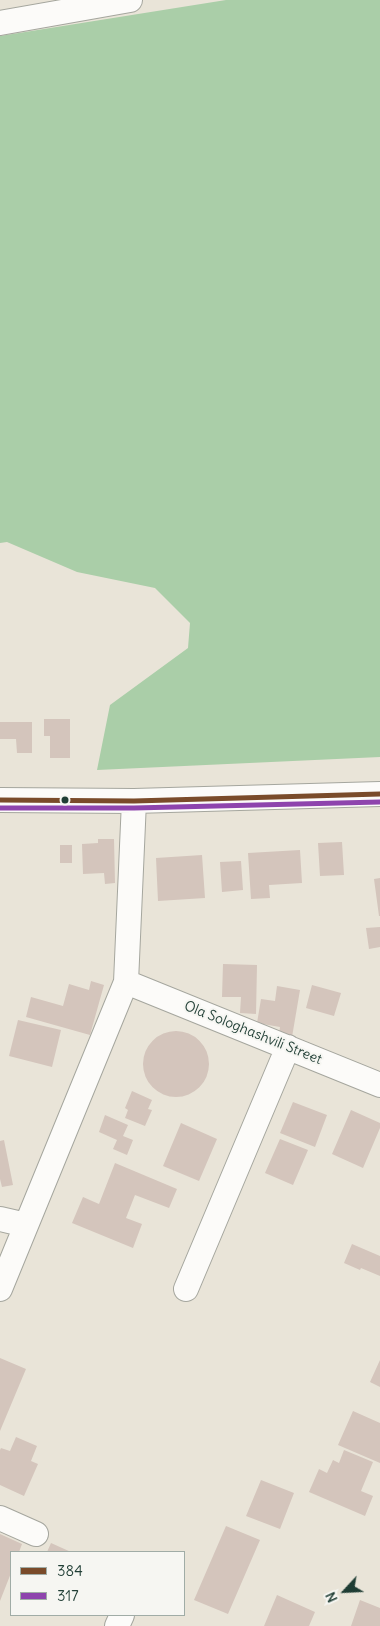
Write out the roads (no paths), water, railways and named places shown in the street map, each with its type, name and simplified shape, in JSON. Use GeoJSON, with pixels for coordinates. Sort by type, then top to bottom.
{"type":"FeatureCollection","features":[{"type":"Feature","properties":{"kind":"street"},"geometry":{"type":"LineString","coordinates":[[0,23],[130,0]]}},
{"type":"Feature","properties":{"kind":"street"},"geometry":{"type":"LineString","coordinates":[[0,800],[134,801],[380,794]]}},
{"type":"Feature","properties":{"kind":"street"},"geometry":{"type":"LineString","coordinates":[[0,1289],[126,982],[134,801]]}},
{"type":"Feature","properties":{"kind":"street","name":"Ola Sologhashvili Street"},"geometry":{"type":"LineString","coordinates":[[126,982],[380,1085]]}},
{"type":"Feature","properties":{"kind":"street"},"geometry":{"type":"LineString","coordinates":[[186,1289],[288,1047]]}},
{"type":"Feature","properties":{"kind":"street"},"geometry":{"type":"LineString","coordinates":[[0,1219],[26,1226]]}},
{"type":"Feature","properties":{"kind":"street"},"geometry":{"type":"LineString","coordinates":[[0,1518],[36,1534]]}}]}
